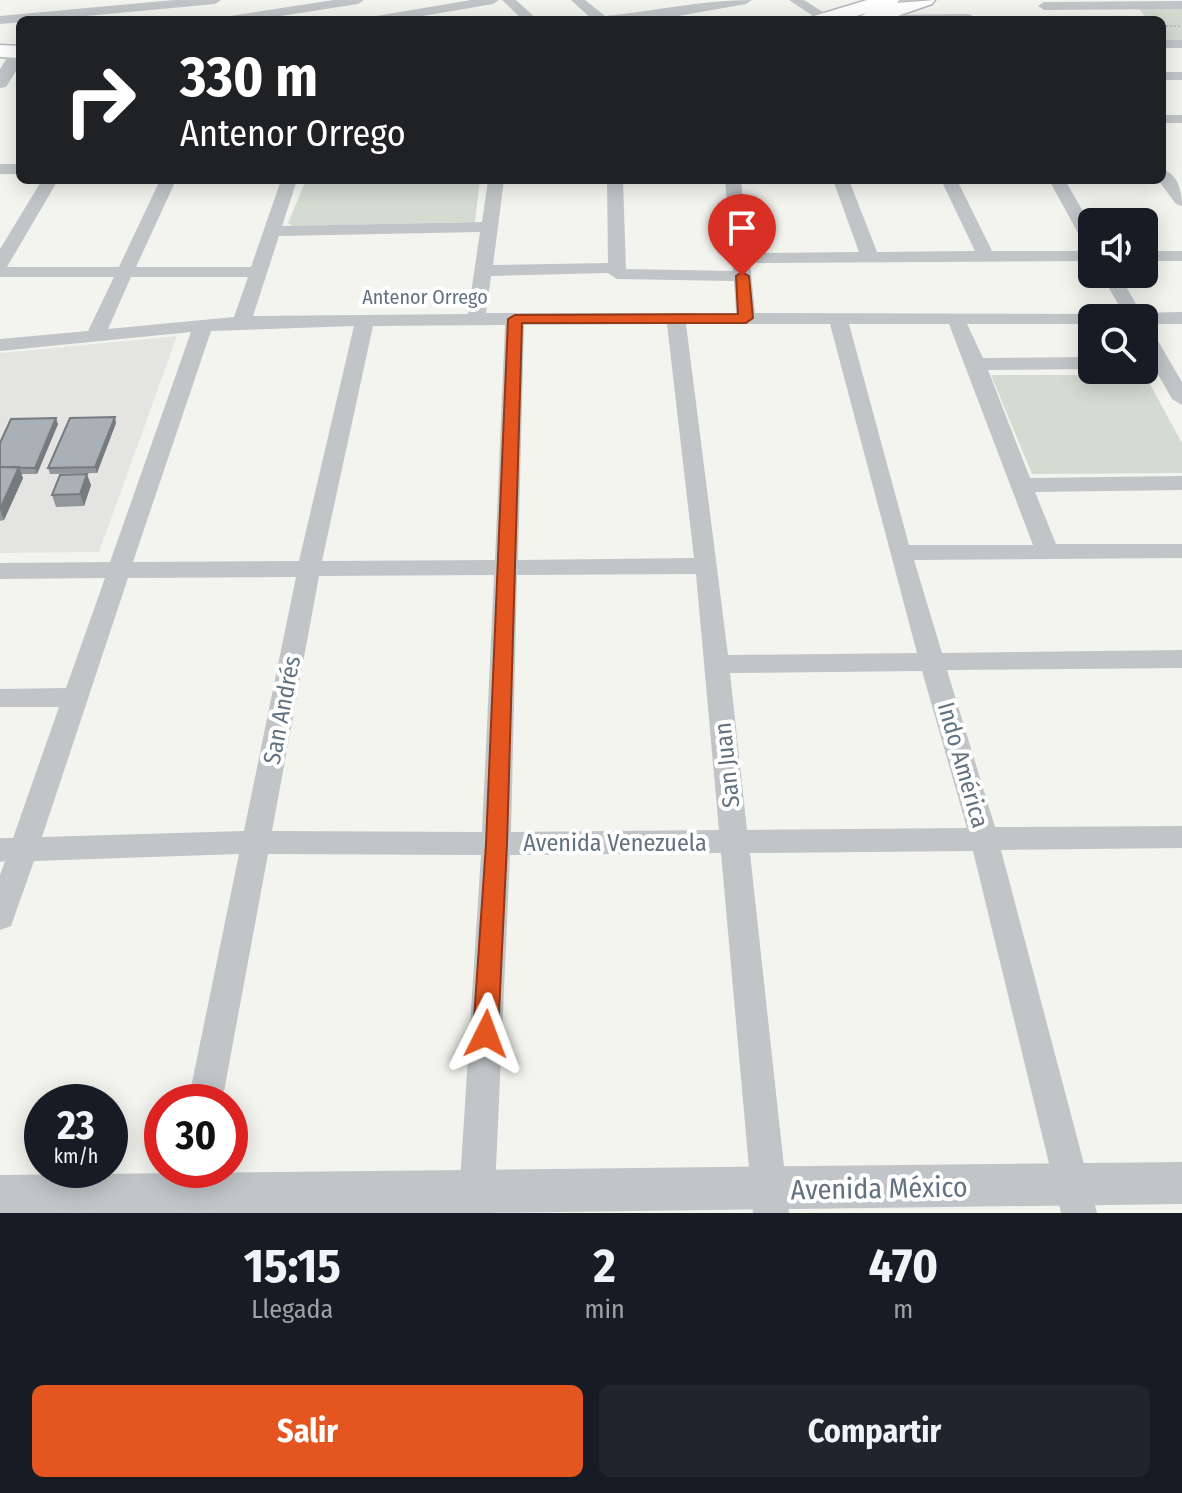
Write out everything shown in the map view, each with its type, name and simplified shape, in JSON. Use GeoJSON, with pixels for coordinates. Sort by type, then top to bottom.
{"type":"FeatureCollection","features":[{"type":"Feature","properties":{"kind":"main road"},"geometry":{"type":"LineString","coordinates":[[878,15],[925,0]]}},
{"type":"Feature","properties":{"kind":"street"},"geometry":{"type":"LineString","coordinates":[[103,16],[146,14],[215,0]]}},
{"type":"Feature","properties":{"kind":"street"},"geometry":{"type":"LineString","coordinates":[[236,0],[254,16]]}},
{"type":"Feature","properties":{"kind":"street"},"geometry":{"type":"LineString","coordinates":[[273,16],[358,0],[373,16]]}},
{"type":"Feature","properties":{"kind":"street"},"geometry":{"type":"LineString","coordinates":[[393,16],[440,4],[493,0]]}},
{"type":"Feature","properties":{"kind":"street"},"geometry":{"type":"LineString","coordinates":[[508,0],[525,16]]}},
{"type":"Feature","properties":{"kind":"street"},"geometry":{"type":"LineString","coordinates":[[577,0],[596,16]]}},
{"type":"Feature","properties":{"kind":"street"},"geometry":{"type":"LineString","coordinates":[[647,0],[671,16]]}},
{"type":"Feature","properties":{"kind":"street"},"geometry":{"type":"LineString","coordinates":[[676,16],[746,0]]}},
{"type":"Feature","properties":{"kind":"street"},"geometry":{"type":"LineString","coordinates":[[795,0],[823,16]]}},
{"type":"Feature","properties":{"kind":"street"},"geometry":{"type":"LineString","coordinates":[[846,16],[908,0]]}},
{"type":"Feature","properties":{"kind":"street"},"geometry":{"type":"LineString","coordinates":[[1042,3],[1182,5]]}},
{"type":"Feature","properties":{"kind":"street"},"geometry":{"type":"LineString","coordinates":[[878,15],[900,16]]}},
{"type":"Feature","properties":{"kind":"street"},"geometry":{"type":"LineString","coordinates":[[0,83],[13,57]]}},
{"type":"Feature","properties":{"kind":"street"},"geometry":{"type":"LineString","coordinates":[[1166,179],[1182,201]]}},
{"type":"Feature","properties":{"kind":"street"},"geometry":{"type":"LineString","coordinates":[[0,264],[48,184]]}},
{"type":"Feature","properties":{"kind":"street"},"geometry":{"type":"LineString","coordinates":[[95,336],[166,184]]}},
{"type":"Feature","properties":{"kind":"street"},"geometry":{"type":"LineString","coordinates":[[242,322],[288,184]]}},
{"type":"Feature","properties":{"kind":"street"},"geometry":{"type":"LineString","coordinates":[[476,319],[495,184]]}},
{"type":"Feature","properties":{"kind":"street"},"geometry":{"type":"LineString","coordinates":[[615,184],[616,271]]}},
{"type":"Feature","properties":{"kind":"street"},"geometry":{"type":"LineString","coordinates":[[733,184],[746,318]]}},
{"type":"Feature","properties":{"kind":"street"},"geometry":{"type":"LineString","coordinates":[[843,184],[870,257]]}},
{"type":"Feature","properties":{"kind":"street"},"geometry":{"type":"LineString","coordinates":[[951,184],[986,256]]}},
{"type":"Feature","properties":{"kind":"street"},"geometry":{"type":"LineString","coordinates":[[1059,184],[1078,217]]}},
{"type":"Feature","properties":{"kind":"street"},"geometry":{"type":"LineString","coordinates":[[274,231],[489,227]]}},
{"type":"Feature","properties":{"kind":"street"},"geometry":{"type":"LineString","coordinates":[[483,271],[742,267],[870,257],[1078,256]]}},
{"type":"Feature","properties":{"kind":"street"},"geometry":{"type":"LineString","coordinates":[[1158,256],[1182,256]]}},
{"type":"Feature","properties":{"kind":"street"},"geometry":{"type":"LineString","coordinates":[[0,272],[260,272]]}},
{"type":"Feature","properties":{"kind":"street","name":"Antenor Orrego"},"geometry":{"type":"LineString","coordinates":[[0,345],[242,322],[365,319],[1078,318]]}},
{"type":"Feature","properties":{"kind":"street"},"geometry":{"type":"LineString","coordinates":[[1158,318],[1182,318]]}},
{"type":"Feature","properties":{"kind":"street","name":"San Andrés"},"geometry":{"type":"LineString","coordinates":[[209,1084],[309,568],[365,319]]}},
{"type":"Feature","properties":{"kind":"street"},"geometry":{"type":"LineString","coordinates":[[476,1203],[496,844],[515,319]]}},
{"type":"Feature","properties":{"kind":"street","name":"San Juan"},"geometry":{"type":"LineString","coordinates":[[676,319],[707,566],[770,1201]]}},
{"type":"Feature","properties":{"kind":"street","name":"Indo América"},"geometry":{"type":"LineString","coordinates":[[838,319],[900,553],[984,838],[1075,1199]]}},
{"type":"Feature","properties":{"kind":"street"},"geometry":{"type":"LineString","coordinates":[[956,319],[1047,552]]}},
{"type":"Feature","properties":{"kind":"street"},"geometry":{"type":"LineString","coordinates":[[0,917],[13,849],[76,697],[203,326]]}},
{"type":"Feature","properties":{"kind":"street"},"geometry":{"type":"LineString","coordinates":[[976,364],[1078,363]]}},
{"type":"Feature","properties":{"kind":"street"},"geometry":{"type":"LineString","coordinates":[[1158,369],[1182,399]]}},
{"type":"Feature","properties":{"kind":"street"},"geometry":{"type":"LineString","coordinates":[[1023,485],[1182,483]]}},
{"type":"Feature","properties":{"kind":"street"},"geometry":{"type":"LineString","coordinates":[[900,553],[1182,551]]}},
{"type":"Feature","properties":{"kind":"street"},"geometry":{"type":"LineString","coordinates":[[0,571],[707,566]]}},
{"type":"Feature","properties":{"kind":"street"},"geometry":{"type":"LineString","coordinates":[[717,664],[1182,659]]}},
{"type":"Feature","properties":{"kind":"street"},"geometry":{"type":"LineString","coordinates":[[0,698],[76,697]]}},
{"type":"Feature","properties":{"kind":"street","name":"Avenida Venezuela"},"geometry":{"type":"LineString","coordinates":[[13,849],[256,842],[496,844],[1182,837]]}},
{"type":"Feature","properties":{"kind":"street","name":"Avenida México"},"geometry":{"type":"LineString","coordinates":[[0,1197],[187,1193],[476,1203],[1075,1199],[1182,1183]]}},
{"type":"Feature","properties":{"kind":"shaded area"},"geometry":{"type":"Polygon","coordinates":[[[1139,9],[1182,9],[1182,41],[1166,40],[1166,16],[1145,16],[1139,9]]]}},
{"type":"Feature","properties":{"kind":"shaded area"},"geometry":{"type":"Polygon","coordinates":[[[304,184],[480,184],[475,222],[293,226],[288,223],[304,184]]]}},
{"type":"Feature","properties":{"kind":"shaded area"},"geometry":{"type":"Polygon","coordinates":[[[177,336],[99,552],[0,553],[0,353],[177,336]]]}},
{"type":"Feature","properties":{"kind":"shaded area"},"geometry":{"type":"Polygon","coordinates":[[[991,375],[1078,375],[1078,384],[1150,384],[1182,443],[1182,473],[1032,474],[991,375]]]}},
{"type":"Feature","properties":{"kind":"building"},"geometry":{"type":"Polygon","coordinates":[[[115,417],[95,467],[48,468],[70,418],[115,417]]]}},
{"type":"Feature","properties":{"kind":"building"},"geometry":{"type":"Polygon","coordinates":[[[56,418],[35,468],[0,467],[0,443],[11,419],[56,418]]]}},
{"type":"Feature","properties":{"kind":"building"},"geometry":{"type":"Polygon","coordinates":[[[0,467],[19,467],[0,509],[0,467]]]}},
{"type":"Feature","properties":{"kind":"building"},"geometry":{"type":"Polygon","coordinates":[[[87,474],[80,494],[52,495],[60,475],[87,474]]]}},
{"type":"Feature","properties":{"kind":"route"},"geometry":{"type":"LineString","coordinates":[[486,1034],[515,319],[746,318],[742,276]]}}]}
